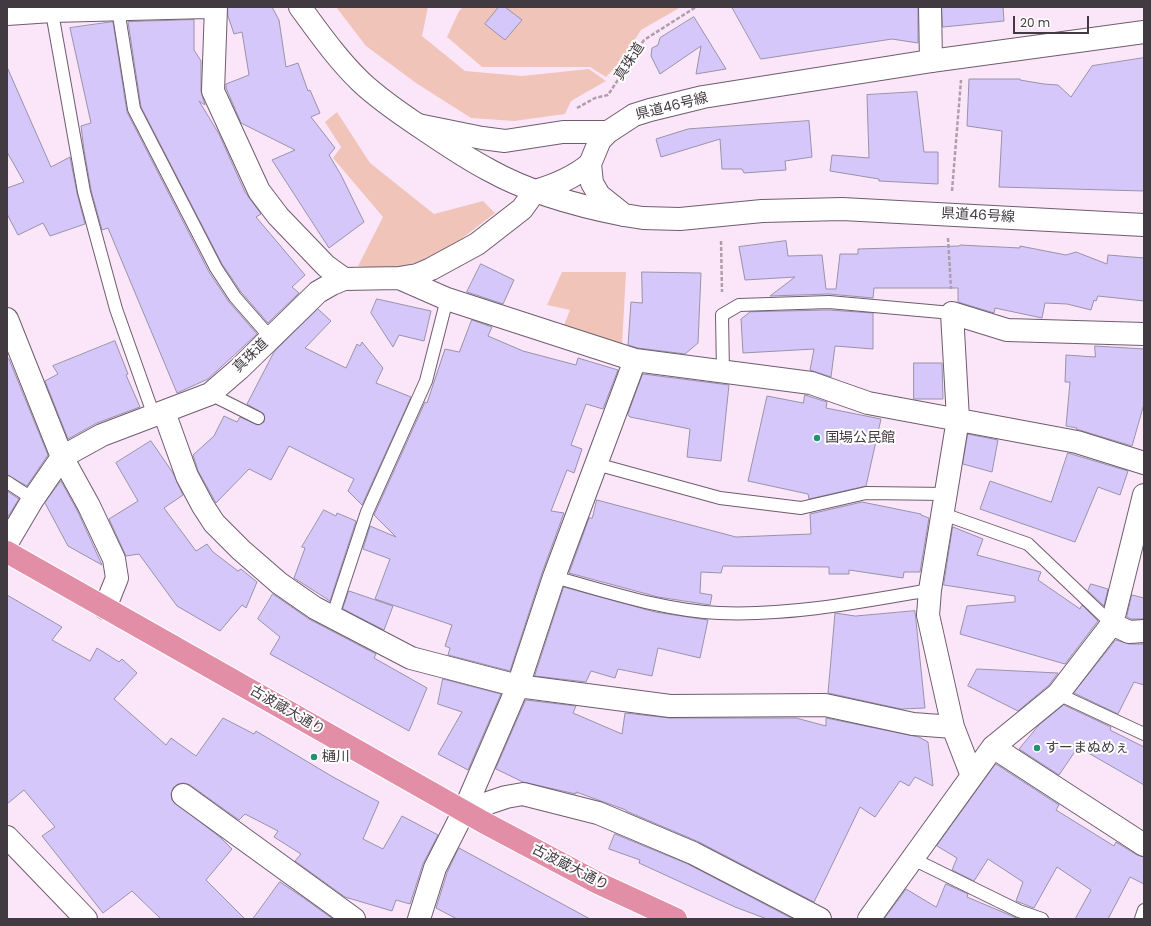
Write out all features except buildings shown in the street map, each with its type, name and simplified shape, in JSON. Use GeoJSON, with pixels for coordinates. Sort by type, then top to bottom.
{"type":"FeatureCollection","features":[{"type":"Feature","properties":{"kind":"highway","name":"古波蔵大通り"},"geometry":{"type":"LineString","coordinates":[[7,552],[464,811],[598,883],[676,919]]}},
{"type":"Feature","properties":{"kind":"street"},"geometry":{"type":"LineString","coordinates":[[7,14],[51,9],[207,7]]}},
{"type":"Feature","properties":{"kind":"street"},"geometry":{"type":"LineString","coordinates":[[216,7],[213,91],[259,191],[278,216],[326,266],[344,279]]}},
{"type":"Feature","properties":{"kind":"street"},"geometry":{"type":"LineString","coordinates":[[300,7],[327,43],[362,82],[418,125],[461,154],[489,171],[535,191],[605,212],[624,215]]}},
{"type":"Feature","properties":{"kind":"street"},"geometry":{"type":"LineString","coordinates":[[930,7],[931,61]]}},
{"type":"Feature","properties":{"kind":"street","name":"県道46号線"},"geometry":{"type":"LineString","coordinates":[[1144,32],[931,61],[690,100],[634,115],[608,132],[600,140],[590,164],[592,183],[599,196],[624,215],[666,219],[762,212],[842,209],[1144,225]]}},
{"type":"Feature","properties":{"kind":"street"},"geometry":{"type":"LineString","coordinates":[[418,125],[482,138],[505,140],[563,132],[608,132]]}},
{"type":"Feature","properties":{"kind":"street"},"geometry":{"type":"LineString","coordinates":[[535,191],[564,182],[578,174],[590,164]]}},
{"type":"Feature","properties":{"kind":"street","name":"真珠道"},"geometry":{"type":"LineString","coordinates":[[7,543],[33,499],[62,457],[102,435],[210,394],[239,369],[318,292],[332,284],[344,279],[399,278],[417,275],[431,269],[477,244],[522,209],[535,191]]}},
{"type":"Feature","properties":{"kind":"street"},"geometry":{"type":"LineString","coordinates":[[399,278],[447,299],[635,360],[811,383],[868,403],[1077,442],[1142,457]]}},
{"type":"Feature","properties":{"kind":"street"},"geometry":{"type":"LineString","coordinates":[[972,776],[953,727],[928,615],[930,590],[958,420],[952,313],[1007,330],[1144,334]]}},
{"type":"Feature","properties":{"kind":"street"},"geometry":{"type":"LineString","coordinates":[[7,319],[62,457],[89,506],[114,559],[117,578],[105,608]]}},
{"type":"Feature","properties":{"kind":"street"},"geometry":{"type":"LineString","coordinates":[[424,917],[434,868],[464,811],[518,686],[554,577],[635,360]]}},
{"type":"Feature","properties":{"kind":"street"},"geometry":{"type":"LineString","coordinates":[[159,414],[187,476],[214,523],[241,550],[280,583],[315,608],[411,658],[518,686],[670,706],[825,705],[913,724],[953,727]]}},
{"type":"Feature","properties":{"kind":"street"},"geometry":{"type":"LineString","coordinates":[[869,919],[911,858],[993,747],[1058,694],[1112,624],[1144,495]]}},
{"type":"Feature","properties":{"kind":"street"},"geometry":{"type":"LineString","coordinates":[[1112,624],[1128,632],[1144,631]]}},
{"type":"Feature","properties":{"kind":"street"},"geometry":{"type":"LineString","coordinates":[[993,747],[1144,846]]}},
{"type":"Feature","properties":{"kind":"street"},"geometry":{"type":"LineString","coordinates":[[464,811],[506,797],[523,794],[598,813],[693,853],[820,919]]}},
{"type":"Feature","properties":{"kind":"street"},"geometry":{"type":"LineString","coordinates":[[183,795],[354,919]]}},
{"type":"Feature","properties":{"kind":"street"},"geometry":{"type":"LineString","coordinates":[[7,837],[86,919]]}},
{"type":"Feature","properties":{"kind":"lane"},"geometry":{"type":"LineString","coordinates":[[126,8],[134,109],[216,268],[235,297],[270,338]]}},
{"type":"Feature","properties":{"kind":"lane"},"geometry":{"type":"LineString","coordinates":[[51,9],[84,192],[116,309],[159,414]]}},
{"type":"Feature","properties":{"kind":"lane"},"geometry":{"type":"LineString","coordinates":[[332,618],[367,512],[426,381],[447,299]]}},
{"type":"Feature","properties":{"kind":"lane"},"geometry":{"type":"LineString","coordinates":[[722,372],[722,315],[739,305],[829,302],[952,313]]}},
{"type":"Feature","properties":{"kind":"lane"},"geometry":{"type":"LineString","coordinates":[[210,394],[258,418]]}},
{"type":"Feature","properties":{"kind":"lane"},"geometry":{"type":"LineString","coordinates":[[596,464],[720,498],[801,508],[866,493],[945,504],[1028,544],[1112,624]]}},
{"type":"Feature","properties":{"kind":"lane"},"geometry":{"type":"LineString","coordinates":[[7,482],[33,499]]}},
{"type":"Feature","properties":{"kind":"lane"},"geometry":{"type":"LineString","coordinates":[[554,577],[655,604],[718,613],[790,611],[930,590]]}},
{"type":"Feature","properties":{"kind":"lane"},"geometry":{"type":"LineString","coordinates":[[1058,694],[1144,734]]}},
{"type":"Feature","properties":{"kind":"lane"},"geometry":{"type":"LineString","coordinates":[[911,858],[1019,910],[1042,919]]}},
{"type":"Feature","properties":{"kind":"lane"},"geometry":{"type":"LineString","coordinates":[[1141,919],[1144,910]]}},
{"type":"Feature","properties":{"kind":"path","name":"真珠道"},"geometry":{"type":"LineString","coordinates":[[575,110],[579,106],[595,98],[608,95],[644,40],[696,7]]}},
{"type":"Feature","properties":{"kind":"path"},"geometry":{"type":"LineString","coordinates":[[952,192],[962,73]]}},
{"type":"Feature","properties":{"kind":"path"},"geometry":{"type":"LineString","coordinates":[[948,232],[952,313]]}},
{"type":"Feature","properties":{"kind":"path"},"geometry":{"type":"LineString","coordinates":[[721,241],[722,315]]}},
{"type":"Feature","properties":{"kind":"shaded area"},"geometry":{"type":"Polygon","coordinates":[[[336,7],[428,7],[422,36],[465,71],[522,76],[589,69],[606,81],[571,101],[565,114],[514,121],[471,118],[416,83],[366,46],[336,7]]]}},
{"type":"Feature","properties":{"kind":"shaded area"},"geometry":{"type":"Polygon","coordinates":[[[463,7],[681,7],[641,30],[622,60],[606,77],[590,67],[482,67],[447,37],[459,11],[463,7]]]}},
{"type":"Feature","properties":{"kind":"shaded area"},"geometry":{"type":"Polygon","coordinates":[[[337,112],[370,163],[434,214],[483,201],[495,213],[448,249],[414,263],[386,271],[358,266],[383,217],[333,158],[341,147],[325,122],[337,112]]]}},
{"type":"Feature","properties":{"kind":"shaded area"},"geometry":{"type":"Polygon","coordinates":[[[562,272],[626,272],[622,346],[562,330],[570,310],[547,305],[562,272]]]}},
{"type":"Feature","properties":{"kind":"place","name":"国場公民館"},"geometry":{"type":"Point","coordinates":[817,438]}},
{"type":"Feature","properties":{"kind":"place","name":"すーまぬめぇ"},"geometry":{"type":"Point","coordinates":[1037,748]}},
{"type":"Feature","properties":{"kind":"place","name":"樋川"},"geometry":{"type":"Point","coordinates":[314,757]}}]}
